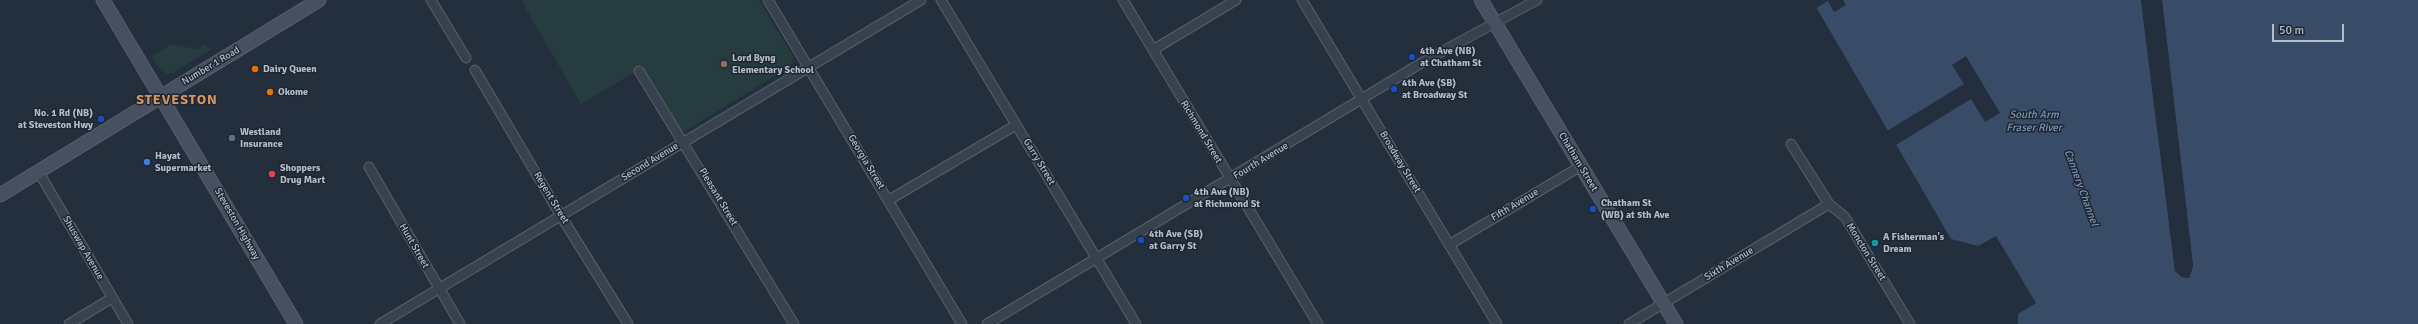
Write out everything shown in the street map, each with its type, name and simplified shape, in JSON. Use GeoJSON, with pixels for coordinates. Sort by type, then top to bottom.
{"type":"FeatureCollection","features":[{"type":"Feature","properties":{"kind":"street","name":"Steveston Highway"},"geometry":{"type":"LineString","coordinates":[[103,0],[296,324]]}},
{"type":"Feature","properties":{"kind":"street","name":"Number 1 Road"},"geometry":{"type":"LineString","coordinates":[[0,195],[319,0]]}},
{"type":"Feature","properties":{"kind":"street"},"geometry":{"type":"LineString","coordinates":[[431,0],[466,58]]}},
{"type":"Feature","properties":{"kind":"street","name":"Georgia Street"},"geometry":{"type":"LineString","coordinates":[[768,0],[962,324]]}},
{"type":"Feature","properties":{"kind":"street","name":"Second Avenue"},"geometry":{"type":"LineString","coordinates":[[380,324],[921,0]]}},
{"type":"Feature","properties":{"kind":"street","name":"Garry Street"},"geometry":{"type":"LineString","coordinates":[[941,0],[1136,324]]}},
{"type":"Feature","properties":{"kind":"street","name":"Richmond Street"},"geometry":{"type":"LineString","coordinates":[[1124,0],[1230,180],[1318,324]]}},
{"type":"Feature","properties":{"kind":"street"},"geometry":{"type":"LineString","coordinates":[[1153,50],[1236,0]]}},
{"type":"Feature","properties":{"kind":"street","name":"Broadway Street"},"geometry":{"type":"LineString","coordinates":[[1302,0],[1497,324]]}},
{"type":"Feature","properties":{"kind":"street","name":"Chatham Street"},"geometry":{"type":"LineString","coordinates":[[1481,0],[1676,324]]}},
{"type":"Feature","properties":{"kind":"street","name":"Fourth Avenue"},"geometry":{"type":"LineString","coordinates":[[986,324],[1230,180],[1423,62],[1496,24],[1536,0]]}},
{"type":"Feature","properties":{"kind":"street","name":"Regent Street"},"geometry":{"type":"LineString","coordinates":[[476,70],[561,216],[628,324]]}},
{"type":"Feature","properties":{"kind":"street","name":"Pleasant Street"},"geometry":{"type":"LineString","coordinates":[[639,71],[794,324]]}},
{"type":"Feature","properties":{"kind":"street"},"geometry":{"type":"LineString","coordinates":[[889,200],[1016,125]]}},
{"type":"Feature","properties":{"kind":"street","name":"Moncton Street"},"geometry":{"type":"LineString","coordinates":[[1791,144],[1829,204],[1845,217],[1910,324]]}},
{"type":"Feature","properties":{"kind":"street","name":"Fifth Avenue"},"geometry":{"type":"LineString","coordinates":[[1449,245],[1581,166]]}},
{"type":"Feature","properties":{"kind":"street","name":"Hunt Street"},"geometry":{"type":"LineString","coordinates":[[369,167],[460,324]]}},
{"type":"Feature","properties":{"kind":"street","name":"Shuswap Avenue"},"geometry":{"type":"LineString","coordinates":[[38,171],[128,324]]}},
{"type":"Feature","properties":{"kind":"street","name":"Sixth Avenue"},"geometry":{"type":"LineString","coordinates":[[1629,324],[1829,204]]}},
{"type":"Feature","properties":{"kind":"street"},"geometry":{"type":"LineString","coordinates":[[69,324],[112,298]]}},
{"type":"Feature","properties":{"kind":"green space"},"geometry":{"type":"Polygon","coordinates":[[[521,0],[759,0],[793,56],[793,61],[789,67],[680,134],[641,68],[581,104],[521,0]]]}},
{"type":"Feature","properties":{"kind":"green space"},"geometry":{"type":"Polygon","coordinates":[[[172,44],[200,50],[203,44],[212,49],[173,73],[167,74],[161,70],[152,56],[172,44]]]}},
{"type":"Feature","properties":{"kind":"water","name":"South Arm Fraser River"},"geometry":{"type":"Polygon","coordinates":[[[1812,0],[2141,0],[2175,271],[2182,277],[2189,278],[2193,266],[2162,0],[2418,0],[2418,324],[2018,324],[2018,314],[2036,303],[1996,236],[1978,246],[1951,239],[1812,0]]]}},
{"type":"Feature","properties":{"kind":"pier"},"geometry":{"type":"Polygon","coordinates":[[[1810,0],[1843,0],[1846,5],[1834,12],[1828,1],[1815,9],[1810,0]]]}},
{"type":"Feature","properties":{"kind":"pier"},"geometry":{"type":"Polygon","coordinates":[[[2141,0],[2143,0],[2177,270],[2183,276],[2188,276],[2191,266],[2160,0],[2162,0],[2193,266],[2189,278],[2182,277],[2175,271],[2141,0]]]}},
{"type":"Feature","properties":{"kind":"pier"},"geometry":{"type":"Polygon","coordinates":[[[1966,56],[2000,113],[1985,122],[1971,99],[1896,145],[1887,131],[1964,84],[1952,65],[1966,56]]]}},
{"type":"Feature","properties":{"kind":"place","name":"4th Ave (NB) at Chatham St"},"geometry":{"type":"Point","coordinates":[1412,57]}},
{"type":"Feature","properties":{"kind":"place","name":"Lord Byng Elementary School"},"geometry":{"type":"Point","coordinates":[724,64]}},
{"type":"Feature","properties":{"kind":"place","name":"Dairy Queen"},"geometry":{"type":"Point","coordinates":[255,69]}},
{"type":"Feature","properties":{"kind":"place","name":"4th Ave (SB) at Broadway St"},"geometry":{"type":"Point","coordinates":[1394,89]}},
{"type":"Feature","properties":{"kind":"place","name":"Okome"},"geometry":{"type":"Point","coordinates":[270,92]}},
{"type":"Feature","properties":{"kind":"place","name":"No. 1 Rd (NB) at Steveston Hwy"},"geometry":{"type":"Point","coordinates":[101,119]}},
{"type":"Feature","properties":{"kind":"place","name":"Westland Insurance"},"geometry":{"type":"Point","coordinates":[232,138]}},
{"type":"Feature","properties":{"kind":"place","name":"Hayat Supermarket"},"geometry":{"type":"Point","coordinates":[147,162]}},
{"type":"Feature","properties":{"kind":"place","name":"Shoppers Drug Mart"},"geometry":{"type":"Point","coordinates":[272,174]}},
{"type":"Feature","properties":{"kind":"place","name":"4th Ave (NB) at Richmond St"},"geometry":{"type":"Point","coordinates":[1186,198]}},
{"type":"Feature","properties":{"kind":"place","name":"Chatham St (WB) at 5th Ave"},"geometry":{"type":"Point","coordinates":[1593,209]}},
{"type":"Feature","properties":{"kind":"place","name":"4th Ave (SB) at Garry St"},"geometry":{"type":"Point","coordinates":[1141,240]}},
{"type":"Feature","properties":{"kind":"place","name":"A Fisherman's Dream"},"geometry":{"type":"Point","coordinates":[1875,243]}},
{"type":"Feature","properties":{"kind":"district","name":"STEVESTON"},"geometry":{"type":"Point","coordinates":[177,100]}},
{"type":"Feature","properties":{"kind":"water label","name":"Cannery Channel"},"geometry":{"type":"Point","coordinates":[2081,188]}}]}
